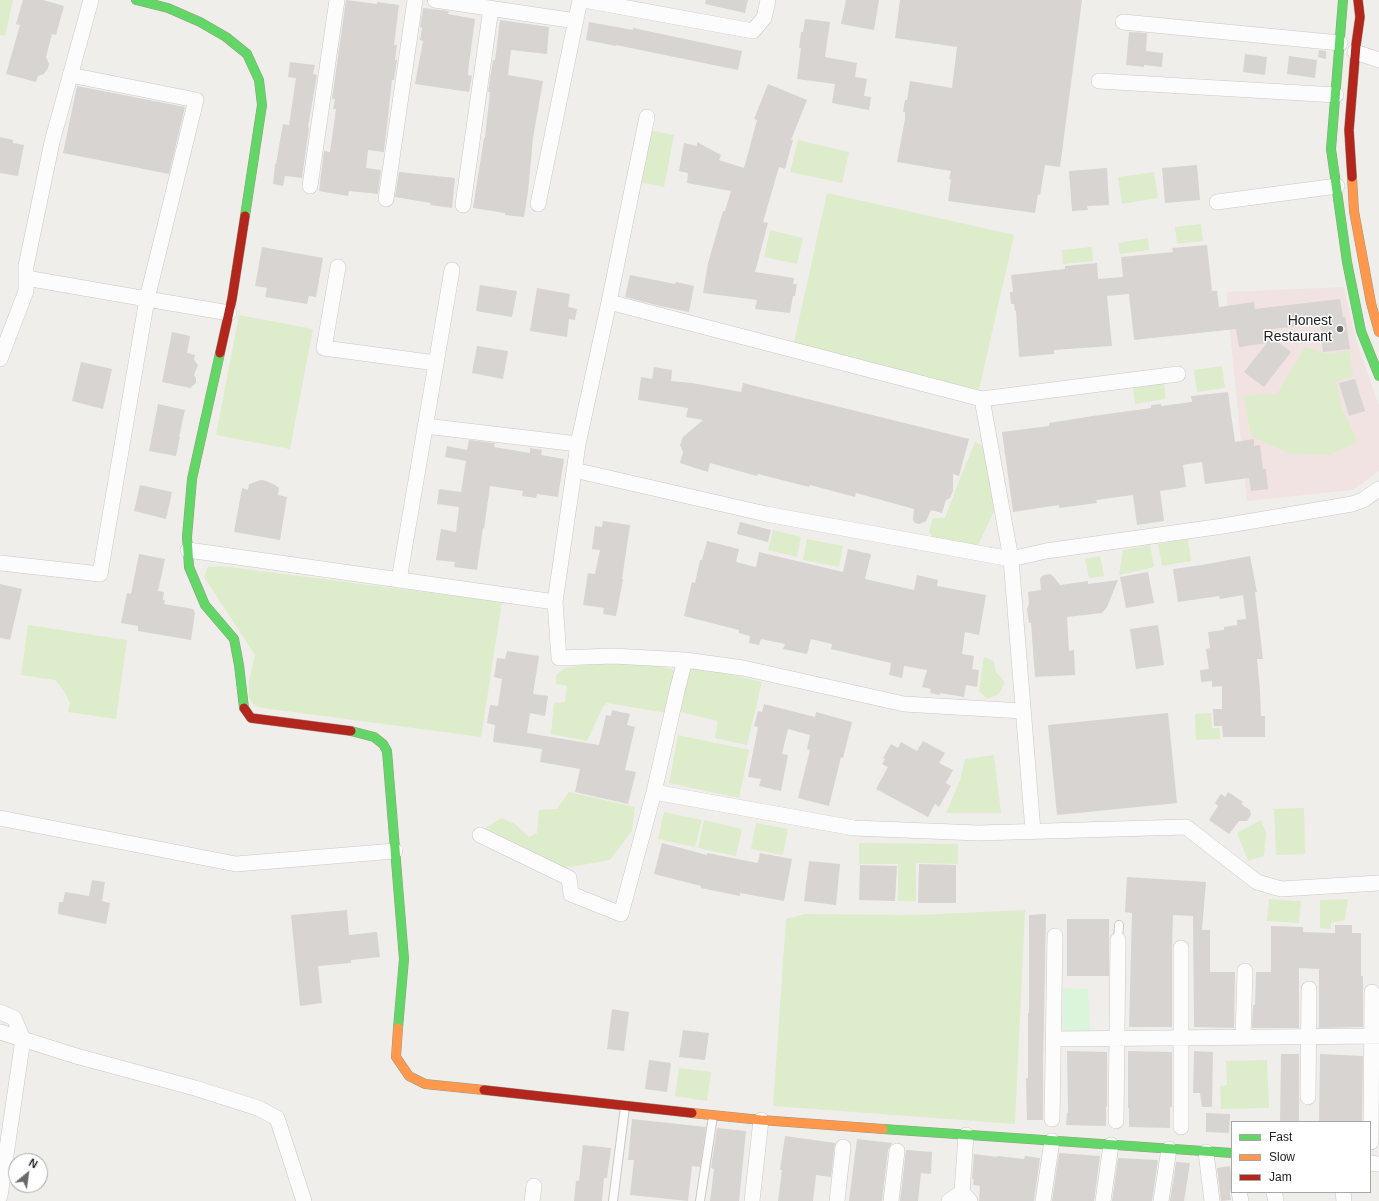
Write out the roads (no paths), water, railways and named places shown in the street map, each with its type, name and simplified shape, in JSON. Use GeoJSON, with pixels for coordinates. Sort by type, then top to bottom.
{"type":"FeatureCollection","features":[{"type":"Feature","properties":{"kind":"street"},"geometry":{"type":"LineString","coordinates":[[0,360],[26,290],[26,266],[52,142],[91,0]]}},
{"type":"Feature","properties":{"kind":"street"},"geometry":{"type":"LineString","coordinates":[[136,0],[168,8],[200,22],[226,37],[247,54],[260,80],[262,105],[259,131],[229,312],[192,480],[187,537],[189,567],[205,605],[234,639],[239,665],[242,707],[251,718],[357,732],[374,737],[383,744],[387,750],[404,959],[396,1057],[409,1076],[425,1084],[761,1120],[1231,1154]]}},
{"type":"Feature","properties":{"kind":"street"},"geometry":{"type":"LineString","coordinates":[[310,186],[338,0]]}},
{"type":"Feature","properties":{"kind":"street"},"geometry":{"type":"LineString","coordinates":[[386,199],[415,0]]}},
{"type":"Feature","properties":{"kind":"street"},"geometry":{"type":"LineString","coordinates":[[437,0],[499,6],[576,21]]}},
{"type":"Feature","properties":{"kind":"street"},"geometry":{"type":"LineString","coordinates":[[538,204],[580,0]]}},
{"type":"Feature","properties":{"kind":"street"},"geometry":{"type":"LineString","coordinates":[[584,0],[753,31],[764,18],[768,0]]}},
{"type":"Feature","properties":{"kind":"street"},"geometry":{"type":"LineString","coordinates":[[1343,0],[1332,149],[1347,262],[1361,330],[1379,376]]}},
{"type":"Feature","properties":{"kind":"street"},"geometry":{"type":"LineString","coordinates":[[1358,0],[1360,17],[1355,52],[1349,130],[1354,211],[1371,303],[1378,327],[1361,330]]}},
{"type":"Feature","properties":{"kind":"street"},"geometry":{"type":"LineString","coordinates":[[463,206],[499,6]]}},
{"type":"Feature","properties":{"kind":"street"},"geometry":{"type":"LineString","coordinates":[[1123,22],[1340,43]]}},
{"type":"Feature","properties":{"kind":"street"},"geometry":{"type":"LineString","coordinates":[[1355,52],[1379,60]]}},
{"type":"Feature","properties":{"kind":"street"},"geometry":{"type":"LineString","coordinates":[[0,563],[100,574],[147,299],[196,100],[70,75]]}},
{"type":"Feature","properties":{"kind":"street"},"geometry":{"type":"LineString","coordinates":[[1099,81],[1336,95]]}},
{"type":"Feature","properties":{"kind":"street"},"geometry":{"type":"LineString","coordinates":[[647,117],[578,444],[555,602],[559,658],[613,656],[685,660],[743,668],[904,704],[1023,711]]}},
{"type":"Feature","properties":{"kind":"street"},"geometry":{"type":"LineString","coordinates":[[1217,202],[1337,186]]}},
{"type":"Feature","properties":{"kind":"street"},"geometry":{"type":"LineString","coordinates":[[338,267],[324,348],[436,363]]}},
{"type":"Feature","properties":{"kind":"street"},"geometry":{"type":"LineString","coordinates":[[399,580],[452,270]]}},
{"type":"Feature","properties":{"kind":"street"},"geometry":{"type":"LineString","coordinates":[[26,278],[229,312]]}},
{"type":"Feature","properties":{"kind":"street"},"geometry":{"type":"LineString","coordinates":[[609,302],[982,399],[1178,374]]}},
{"type":"Feature","properties":{"kind":"street"},"geometry":{"type":"LineString","coordinates":[[982,399],[1011,559],[1033,831]]}},
{"type":"Feature","properties":{"kind":"street"},"geometry":{"type":"LineString","coordinates":[[425,426],[578,444]]}},
{"type":"Feature","properties":{"kind":"street"},"geometry":{"type":"LineString","coordinates":[[574,470],[766,514],[1011,559],[1046,550],[1223,526],[1352,504],[1362,500],[1379,489]]}},
{"type":"Feature","properties":{"kind":"street"},"geometry":{"type":"LineString","coordinates":[[188,550],[555,602]]}},
{"type":"Feature","properties":{"kind":"street"},"geometry":{"type":"LineString","coordinates":[[480,836],[569,878],[571,894],[620,914],[654,792],[685,660]]}},
{"type":"Feature","properties":{"kind":"street"},"geometry":{"type":"LineString","coordinates":[[654,792],[854,828],[978,833],[1186,827],[1258,882],[1281,890],[1379,883]]}},
{"type":"Feature","properties":{"kind":"street"},"geometry":{"type":"LineString","coordinates":[[0,818],[236,864],[395,851]]}},
{"type":"Feature","properties":{"kind":"street"},"geometry":{"type":"LineString","coordinates":[[1052,1119],[1055,936]]}},
{"type":"Feature","properties":{"kind":"street"},"geometry":{"type":"LineString","coordinates":[[1116,1120],[1118,940]]}},
{"type":"Feature","properties":{"kind":"street"},"geometry":{"type":"LineString","coordinates":[[1181,948],[1181,1127]]}},
{"type":"Feature","properties":{"kind":"street"},"geometry":{"type":"LineString","coordinates":[[1243,1037],[1245,971]]}},
{"type":"Feature","properties":{"kind":"street"},"geometry":{"type":"LineString","coordinates":[[1308,1097],[1309,989]]}},
{"type":"Feature","properties":{"kind":"street"},"geometry":{"type":"LineString","coordinates":[[1371,1142],[1375,1036],[1372,992]]}},
{"type":"Feature","properties":{"kind":"street"},"geometry":{"type":"LineString","coordinates":[[0,1012],[14,1018],[23,1039],[0,1196]]}},
{"type":"Feature","properties":{"kind":"street"},"geometry":{"type":"LineString","coordinates":[[0,1032],[76,1056],[195,1088],[258,1108],[277,1118],[304,1201]]}},
{"type":"Feature","properties":{"kind":"street"},"geometry":{"type":"LineString","coordinates":[[1054,1039],[1375,1036]]}},
{"type":"Feature","properties":{"kind":"street"},"geometry":{"type":"LineString","coordinates":[[752,1201],[761,1120]]}},
{"type":"Feature","properties":{"kind":"street"},"geometry":{"type":"LineString","coordinates":[[949,1201],[966,1197],[966,1135]]}},
{"type":"Feature","properties":{"kind":"street"},"geometry":{"type":"LineString","coordinates":[[1043,1201],[1052,1141]]}},
{"type":"Feature","properties":{"kind":"street"},"geometry":{"type":"LineString","coordinates":[[1103,1201],[1111,1145]]}},
{"type":"Feature","properties":{"kind":"street"},"geometry":{"type":"LineString","coordinates":[[837,1201],[843,1147]]}},
{"type":"Feature","properties":{"kind":"street"},"geometry":{"type":"LineString","coordinates":[[1161,1201],[1169,1149]]}},
{"type":"Feature","properties":{"kind":"street"},"geometry":{"type":"LineString","coordinates":[[891,1201],[897,1151]]}},
{"type":"Feature","properties":{"kind":"street"},"geometry":{"type":"LineString","coordinates":[[1206,1152],[1212,1201]]}},
{"type":"Feature","properties":{"kind":"street"},"geometry":{"type":"LineString","coordinates":[[532,1201],[534,1186]]}},
{"type":"Feature","properties":{"kind":"lane"},"geometry":{"type":"LineString","coordinates":[[1118,940],[1119,925]]}},
{"type":"Feature","properties":{"kind":"lane"},"geometry":{"type":"LineString","coordinates":[[613,1201],[625,1106]]}},
{"type":"Feature","properties":{"kind":"lane"},"geometry":{"type":"LineString","coordinates":[[700,1201],[713,1115]]}},
{"type":"Feature","properties":{"kind":"place","name":"Honest Restaurant"},"geometry":{"type":"Point","coordinates":[1340,329]}}]}
